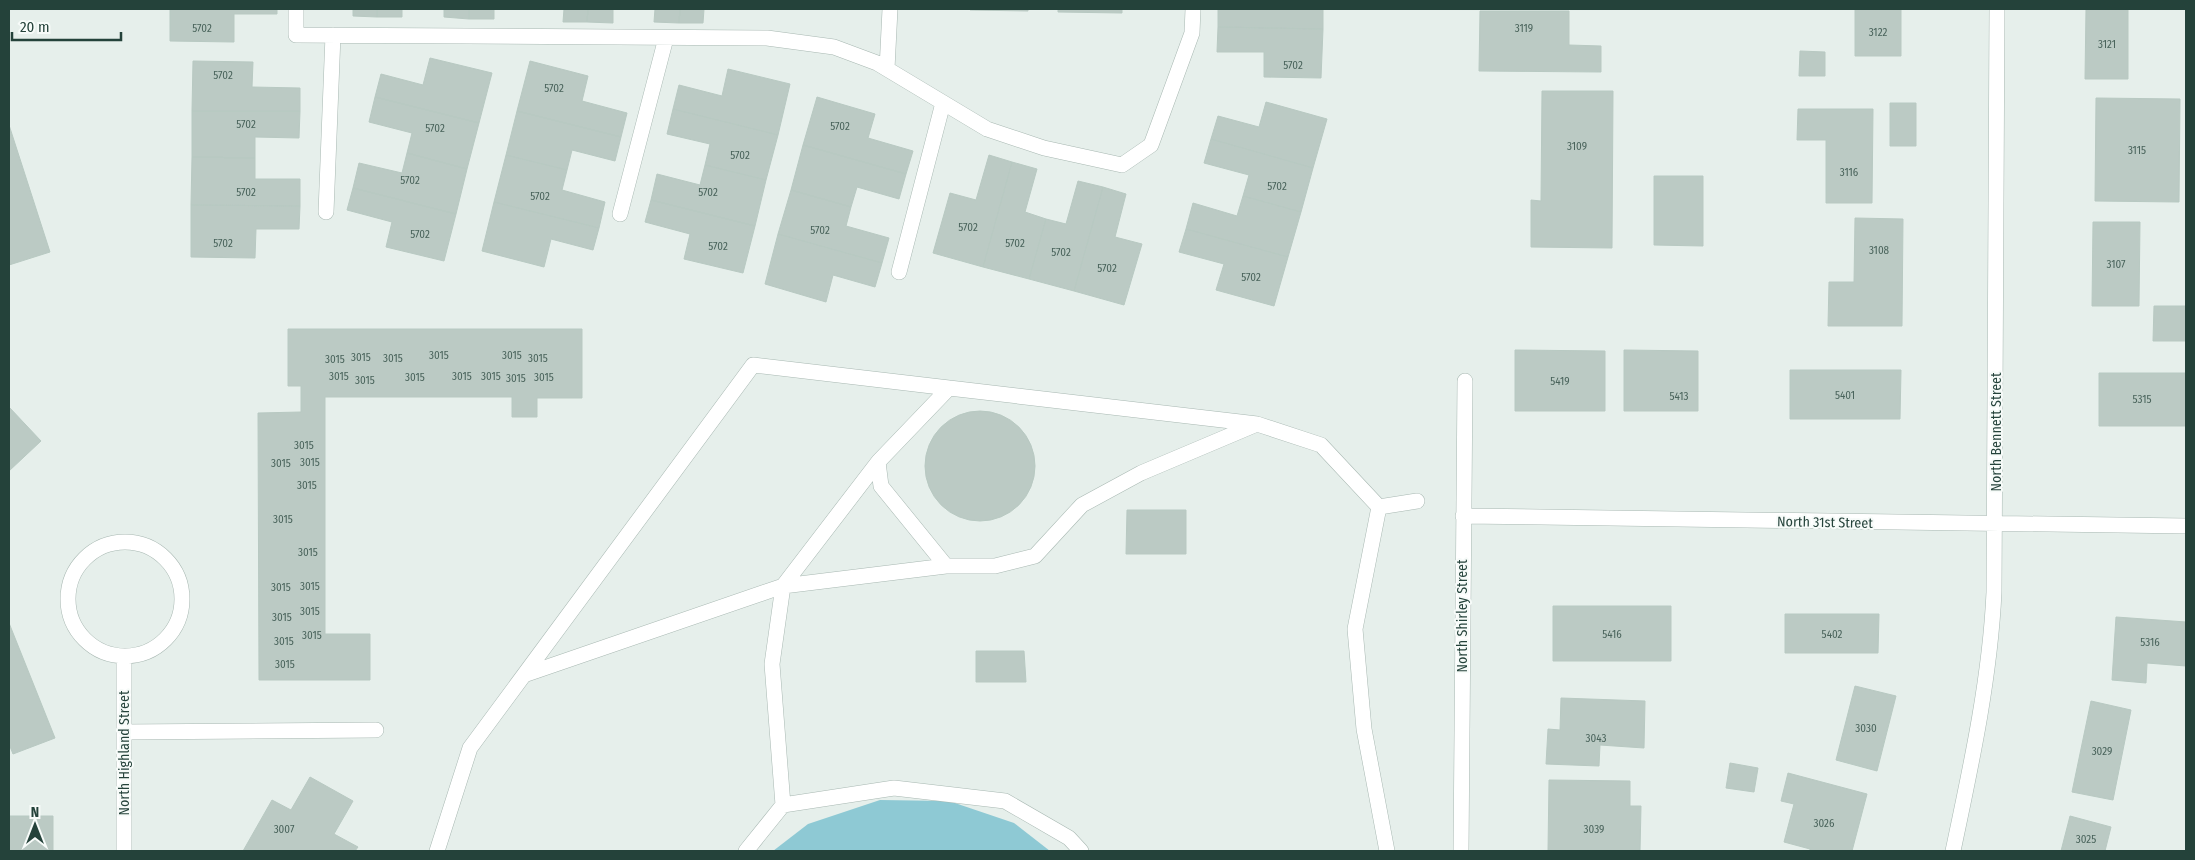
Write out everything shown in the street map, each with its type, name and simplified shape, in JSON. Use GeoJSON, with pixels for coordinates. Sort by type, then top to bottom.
{"type":"FeatureCollection","features":[{"type":"Feature","properties":{"kind":"street"},"geometry":{"type":"LineString","coordinates":[[296,9],[296,36],[766,38],[834,48],[877,62],[987,129],[1044,148],[1122,165],[1151,145],[1192,33],[1193,9]]}},
{"type":"Feature","properties":{"kind":"street"},"geometry":{"type":"LineString","coordinates":[[887,68],[890,9]]}},
{"type":"Feature","properties":{"kind":"street","name":"North Bennett Street"},"geometry":{"type":"LineString","coordinates":[[1953,851],[1983,698],[1992,637],[1995,525],[1997,9]]}},
{"type":"Feature","properties":{"kind":"street"},"geometry":{"type":"LineString","coordinates":[[326,212],[333,36]]}},
{"type":"Feature","properties":{"kind":"street"},"geometry":{"type":"LineString","coordinates":[[620,214],[666,38]]}},
{"type":"Feature","properties":{"kind":"street"},"geometry":{"type":"LineString","coordinates":[[898,272],[943,103]]}},
{"type":"Feature","properties":{"kind":"street"},"geometry":{"type":"LineString","coordinates":[[437,851],[470,748],[753,366],[1257,424],[1322,445],[1379,507]]}},
{"type":"Feature","properties":{"kind":"street","name":"North Shirley Street"},"geometry":{"type":"LineString","coordinates":[[1462,851],[1465,381]]}},
{"type":"Feature","properties":{"kind":"street"},"geometry":{"type":"LineString","coordinates":[[783,805],[772,664],[782,586],[878,462],[949,388]]}},
{"type":"Feature","properties":{"kind":"street"},"geometry":{"type":"LineString","coordinates":[[524,675],[782,586],[946,566],[995,566],[1035,556],[1082,505],[1141,473],[1257,424]]}},
{"type":"Feature","properties":{"kind":"street"},"geometry":{"type":"LineString","coordinates":[[878,462],[881,486],[946,566]]}},
{"type":"Feature","properties":{"kind":"street"},"geometry":{"type":"LineString","coordinates":[[1379,507],[1416,501]]}},
{"type":"Feature","properties":{"kind":"street"},"geometry":{"type":"LineString","coordinates":[[1379,507],[1355,629],[1364,729],[1387,851]]}},
{"type":"Feature","properties":{"kind":"street","name":"North 31st Street"},"geometry":{"type":"LineString","coordinates":[[1463,516],[1995,525],[2186,526]]}},
{"type":"Feature","properties":{"kind":"street"},"geometry":{"type":"LineString","coordinates":[[125,542],[142,544],[158,553],[171,565],[179,581],[182,599],[179,616],[171,632],[158,645],[142,653],[124,656],[107,653],[91,645],[78,632],[70,616],[67,598],[70,581],[78,565],[91,552],[107,544],[125,542]]}},
{"type":"Feature","properties":{"kind":"street","name":"North Highland Street"},"geometry":{"type":"LineString","coordinates":[[124,656],[124,851]]}},
{"type":"Feature","properties":{"kind":"street"},"geometry":{"type":"LineString","coordinates":[[124,732],[376,730]]}},
{"type":"Feature","properties":{"kind":"street"},"geometry":{"type":"LineString","coordinates":[[746,851],[783,805],[894,788],[1005,801],[1069,838],[1081,851]]}},
{"type":"Feature","properties":{"kind":"water"},"geometry":{"type":"Polygon","coordinates":[[[880,800],[949,801],[1014,823],[1050,851],[773,851],[808,824],[880,800]]]}},
{"type":"Feature","properties":{"kind":"building"},"geometry":{"type":"Polygon","coordinates":[[[170,9],[277,9],[277,14],[234,14],[234,42],[170,41],[170,9]]]}},
{"type":"Feature","properties":{"kind":"building"},"geometry":{"type":"Polygon","coordinates":[[[353,9],[377,9],[377,17],[353,16],[353,9]]]}},
{"type":"Feature","properties":{"kind":"building"},"geometry":{"type":"Polygon","coordinates":[[[377,9],[402,9],[402,17],[377,17],[377,9]]]}},
{"type":"Feature","properties":{"kind":"building"},"geometry":{"type":"Polygon","coordinates":[[[444,9],[469,9],[469,19],[444,17],[444,9]]]}},
{"type":"Feature","properties":{"kind":"building"},"geometry":{"type":"Polygon","coordinates":[[[469,9],[494,9],[494,19],[469,19],[469,9]]]}},
{"type":"Feature","properties":{"kind":"building"},"geometry":{"type":"Polygon","coordinates":[[[564,9],[588,9],[587,22],[563,22],[564,9]]]}},
{"type":"Feature","properties":{"kind":"building"},"geometry":{"type":"Polygon","coordinates":[[[588,9],[613,9],[613,23],[587,22],[588,9]]]}},
{"type":"Feature","properties":{"kind":"building"},"geometry":{"type":"Polygon","coordinates":[[[655,9],[680,9],[679,23],[654,22],[655,9]]]}},
{"type":"Feature","properties":{"kind":"building"},"geometry":{"type":"Polygon","coordinates":[[[680,9],[704,9],[703,23],[679,23],[680,9]]]}},
{"type":"Feature","properties":{"kind":"building"},"geometry":{"type":"Polygon","coordinates":[[[1028,9],[1028,11],[970,10],[1028,9]]]}},
{"type":"Feature","properties":{"kind":"building"},"geometry":{"type":"Polygon","coordinates":[[[1058,9],[1122,9],[1122,13],[1058,12],[1058,9]]]}},
{"type":"Feature","properties":{"kind":"building"},"geometry":{"type":"Polygon","coordinates":[[[1218,9],[1323,9],[1323,29],[1218,27],[1218,9]]]}},
{"type":"Feature","properties":{"kind":"building"},"geometry":{"type":"Polygon","coordinates":[[[1855,9],[1901,9],[1901,56],[1855,56],[1855,9]]]}},
{"type":"Feature","properties":{"kind":"building"},"geometry":{"type":"Polygon","coordinates":[[[2086,9],[2128,9],[2128,79],[2085,79],[2086,9]]]}},
{"type":"Feature","properties":{"kind":"building"},"geometry":{"type":"Polygon","coordinates":[[[1480,11],[1569,11],[1569,45],[1601,46],[1601,72],[1479,71],[1480,11]]]}},
{"type":"Feature","properties":{"kind":"building"},"geometry":{"type":"Polygon","coordinates":[[[1218,27],[1323,29],[1321,78],[1264,77],[1264,52],[1217,52],[1218,27]]]}},
{"type":"Feature","properties":{"kind":"building"},"geometry":{"type":"Polygon","coordinates":[[[1800,51],[1825,52],[1825,76],[1799,76],[1800,51]]]}},
{"type":"Feature","properties":{"kind":"building"},"geometry":{"type":"Polygon","coordinates":[[[430,58],[492,73],[479,123],[375,97],[381,74],[423,85],[430,58]]]}},
{"type":"Feature","properties":{"kind":"building"},"geometry":{"type":"Polygon","coordinates":[[[193,61],[253,62],[252,87],[300,88],[300,111],[192,111],[193,61]]]}},
{"type":"Feature","properties":{"kind":"building"},"geometry":{"type":"Polygon","coordinates":[[[530,61],[588,76],[582,101],[627,113],[621,137],[517,111],[530,61]]]}},
{"type":"Feature","properties":{"kind":"building"},"geometry":{"type":"Polygon","coordinates":[[[728,69],[790,84],[778,135],[673,109],[679,85],[722,96],[728,69]]]}},
{"type":"Feature","properties":{"kind":"building"},"geometry":{"type":"Polygon","coordinates":[[[1542,91],[1613,91],[1612,248],[1531,247],[1531,200],[1541,201],[1542,91]]]}},
{"type":"Feature","properties":{"kind":"building"},"geometry":{"type":"Polygon","coordinates":[[[375,97],[479,123],[467,169],[407,153],[412,133],[369,122],[375,97]]]}},
{"type":"Feature","properties":{"kind":"building"},"geometry":{"type":"Polygon","coordinates":[[[817,97],[875,114],[868,138],[913,151],[906,174],[803,145],[817,97]]]}},
{"type":"Feature","properties":{"kind":"building"},"geometry":{"type":"Polygon","coordinates":[[[2096,98],[2180,99],[2179,202],[2095,201],[2096,98]]]}},
{"type":"Feature","properties":{"kind":"building"},"geometry":{"type":"Polygon","coordinates":[[[1266,102],[1327,119],[1313,168],[1211,139],[1218,116],[1259,127],[1266,102]]]}},
{"type":"Feature","properties":{"kind":"building"},"geometry":{"type":"Polygon","coordinates":[[[1890,103],[1916,103],[1916,146],[1890,146],[1890,103]]]}},
{"type":"Feature","properties":{"kind":"building"},"geometry":{"type":"Polygon","coordinates":[[[673,109],[778,135],[766,180],[705,165],[710,144],[667,134],[673,109]]]}},
{"type":"Feature","properties":{"kind":"building"},"geometry":{"type":"Polygon","coordinates":[[[1798,109],[1873,109],[1872,203],[1826,203],[1826,140],[1797,140],[1798,109]]]}},
{"type":"Feature","properties":{"kind":"building"},"geometry":{"type":"Polygon","coordinates":[[[192,111],[300,111],[299,138],[255,137],[255,158],[192,157],[192,111]]]}},
{"type":"Feature","properties":{"kind":"building"},"geometry":{"type":"Polygon","coordinates":[[[517,111],[621,137],[615,161],[572,150],[567,170],[506,155],[517,111]]]}},
{"type":"Feature","properties":{"kind":"building"},"geometry":{"type":"Polygon","coordinates":[[[9,125],[50,252],[9,265],[9,125]]]}},
{"type":"Feature","properties":{"kind":"building"},"geometry":{"type":"Polygon","coordinates":[[[1211,139],[1313,168],[1301,212],[1243,196],[1249,175],[1204,163],[1211,139]]]}},
{"type":"Feature","properties":{"kind":"building"},"geometry":{"type":"Polygon","coordinates":[[[803,145],[906,174],[899,199],[857,187],[851,207],[791,190],[803,145]]]}},
{"type":"Feature","properties":{"kind":"building"},"geometry":{"type":"Polygon","coordinates":[[[407,153],[467,169],[456,214],[353,188],[359,163],[402,173],[407,153]]]}},
{"type":"Feature","properties":{"kind":"building"},"geometry":{"type":"Polygon","coordinates":[[[506,155],[567,170],[562,190],[605,202],[599,228],[494,202],[506,155]]]}},
{"type":"Feature","properties":{"kind":"building"},"geometry":{"type":"Polygon","coordinates":[[[989,155],[1012,162],[983,267],[933,253],[950,193],[976,200],[989,155]]]}},
{"type":"Feature","properties":{"kind":"building"},"geometry":{"type":"Polygon","coordinates":[[[192,157],[255,158],[255,179],[300,179],[300,206],[191,205],[192,157]]]}},
{"type":"Feature","properties":{"kind":"building"},"geometry":{"type":"Polygon","coordinates":[[[1012,162],[1037,169],[1025,212],[1046,219],[1029,279],[983,267],[1012,162]]]}},
{"type":"Feature","properties":{"kind":"building"},"geometry":{"type":"Polygon","coordinates":[[[705,165],[766,180],[755,226],[651,200],[657,174],[700,185],[705,165]]]}},
{"type":"Feature","properties":{"kind":"building"},"geometry":{"type":"Polygon","coordinates":[[[1654,176],[1703,176],[1703,246],[1654,245],[1654,176]]]}},
{"type":"Feature","properties":{"kind":"building"},"geometry":{"type":"Polygon","coordinates":[[[1078,181],[1103,187],[1074,291],[1029,279],[1046,219],[1066,224],[1078,181]]]}},
{"type":"Feature","properties":{"kind":"building"},"geometry":{"type":"Polygon","coordinates":[[[1103,187],[1126,194],[1115,237],[1142,244],[1124,305],[1074,291],[1103,187]]]}},
{"type":"Feature","properties":{"kind":"building"},"geometry":{"type":"Polygon","coordinates":[[[353,188],[456,214],[444,261],[386,247],[392,222],[347,210],[353,188]]]}},
{"type":"Feature","properties":{"kind":"building"},"geometry":{"type":"Polygon","coordinates":[[[791,190],[851,207],[846,226],[889,238],[882,263],[778,234],[791,190]]]}},
{"type":"Feature","properties":{"kind":"building"},"geometry":{"type":"Polygon","coordinates":[[[1243,196],[1301,212],[1288,257],[1186,229],[1193,203],[1237,216],[1243,196]]]}},
{"type":"Feature","properties":{"kind":"building"},"geometry":{"type":"Polygon","coordinates":[[[651,200],[755,226],[743,273],[684,259],[690,234],[645,222],[651,200]]]}},
{"type":"Feature","properties":{"kind":"building"},"geometry":{"type":"Polygon","coordinates":[[[494,202],[599,228],[593,250],[551,239],[544,267],[482,251],[494,202]]]}},
{"type":"Feature","properties":{"kind":"building"},"geometry":{"type":"Polygon","coordinates":[[[191,205],[300,206],[299,229],[256,229],[255,258],[191,257],[191,205]]]}},
{"type":"Feature","properties":{"kind":"building"},"geometry":{"type":"Polygon","coordinates":[[[1855,218],[1903,219],[1902,326],[1828,326],[1829,282],[1854,282],[1855,218]]]}},
{"type":"Feature","properties":{"kind":"building"},"geometry":{"type":"Polygon","coordinates":[[[2093,222],[2140,222],[2139,306],[2092,306],[2093,222]]]}},
{"type":"Feature","properties":{"kind":"building"},"geometry":{"type":"Polygon","coordinates":[[[1186,229],[1288,257],[1274,306],[1216,290],[1224,264],[1179,252],[1186,229]]]}},
{"type":"Feature","properties":{"kind":"building"},"geometry":{"type":"Polygon","coordinates":[[[778,234],[882,263],[875,287],[833,275],[826,302],[765,284],[778,234]]]}},
{"type":"Feature","properties":{"kind":"building"},"geometry":{"type":"Polygon","coordinates":[[[2154,306],[2186,306],[2186,341],[2153,341],[2154,306]]]}},
{"type":"Feature","properties":{"kind":"building"},"geometry":{"type":"Polygon","coordinates":[[[288,329],[582,329],[582,398],[537,398],[537,417],[512,417],[512,397],[325,397],[325,634],[370,634],[370,680],[259,680],[258,413],[301,412],[301,386],[288,386],[288,329]]]}},
{"type":"Feature","properties":{"kind":"building"},"geometry":{"type":"Polygon","coordinates":[[[1515,350],[1605,351],[1605,411],[1515,411],[1515,350]]]}},
{"type":"Feature","properties":{"kind":"building"},"geometry":{"type":"Polygon","coordinates":[[[1624,350],[1698,351],[1698,411],[1624,411],[1624,350]]]}},
{"type":"Feature","properties":{"kind":"building"},"geometry":{"type":"Polygon","coordinates":[[[1790,370],[1901,370],[1900,419],[1790,419],[1790,370]]]}},
{"type":"Feature","properties":{"kind":"building"},"geometry":{"type":"Polygon","coordinates":[[[2099,373],[2186,373],[2186,426],[2099,426],[2099,373]]]}},
{"type":"Feature","properties":{"kind":"building"},"geometry":{"type":"Polygon","coordinates":[[[9,407],[41,441],[9,471],[9,407]]]}},
{"type":"Feature","properties":{"kind":"building"},"geometry":{"type":"Polygon","coordinates":[[[980,411],[1001,415],[1019,427],[1031,445],[1035,466],[1031,487],[1019,505],[1001,517],[980,521],[959,517],[941,505],[929,487],[925,466],[929,445],[941,427],[959,415],[980,411]]]}},
{"type":"Feature","properties":{"kind":"building"},"geometry":{"type":"Polygon","coordinates":[[[1127,510],[1186,510],[1186,554],[1126,554],[1127,510]]]}},
{"type":"Feature","properties":{"kind":"building"},"geometry":{"type":"Polygon","coordinates":[[[1553,606],[1671,606],[1671,661],[1553,661],[1553,606]]]}},
{"type":"Feature","properties":{"kind":"building"},"geometry":{"type":"Polygon","coordinates":[[[1785,614],[1879,614],[1878,653],[1785,653],[1785,614]]]}},
{"type":"Feature","properties":{"kind":"building"},"geometry":{"type":"Polygon","coordinates":[[[2116,617],[2186,622],[2186,666],[2147,663],[2146,683],[2112,680],[2116,617]]]}},
{"type":"Feature","properties":{"kind":"building"},"geometry":{"type":"Polygon","coordinates":[[[9,623],[55,738],[13,754],[9,744],[9,623]]]}},
{"type":"Feature","properties":{"kind":"building"},"geometry":{"type":"Polygon","coordinates":[[[976,651],[1024,651],[1026,682],[976,682],[976,651]]]}},
{"type":"Feature","properties":{"kind":"building"},"geometry":{"type":"Polygon","coordinates":[[[1855,686],[1896,696],[1877,771],[1836,760],[1855,686]]]}},
{"type":"Feature","properties":{"kind":"building"},"geometry":{"type":"Polygon","coordinates":[[[1561,698],[1645,701],[1644,748],[1600,745],[1599,766],[1546,764],[1548,729],[1560,730],[1561,698]]]}},
{"type":"Feature","properties":{"kind":"building"},"geometry":{"type":"Polygon","coordinates":[[[2091,701],[2131,710],[2113,800],[2072,792],[2091,701]]]}},
{"type":"Feature","properties":{"kind":"building"},"geometry":{"type":"Polygon","coordinates":[[[1730,763],[1758,768],[1754,792],[1726,788],[1730,763]]]}},
{"type":"Feature","properties":{"kind":"building"},"geometry":{"type":"Polygon","coordinates":[[[1788,773],[1867,794],[1852,851],[1810,851],[1810,849],[1784,842],[1794,804],[1781,801],[1788,773]]]}},
{"type":"Feature","properties":{"kind":"building"},"geometry":{"type":"Polygon","coordinates":[[[310,777],[353,801],[334,834],[358,847],[355,851],[243,851],[272,800],[291,810],[310,777]]]}},
{"type":"Feature","properties":{"kind":"building"},"geometry":{"type":"Polygon","coordinates":[[[1549,780],[1630,781],[1630,806],[1641,806],[1640,851],[1548,851],[1549,780]]]}},
{"type":"Feature","properties":{"kind":"building"},"geometry":{"type":"Polygon","coordinates":[[[9,816],[53,816],[53,851],[9,851],[9,816]]]}},
{"type":"Feature","properties":{"kind":"building"},"geometry":{"type":"Polygon","coordinates":[[[2070,816],[2111,827],[2105,851],[2061,851],[2070,816]]]}}]}
